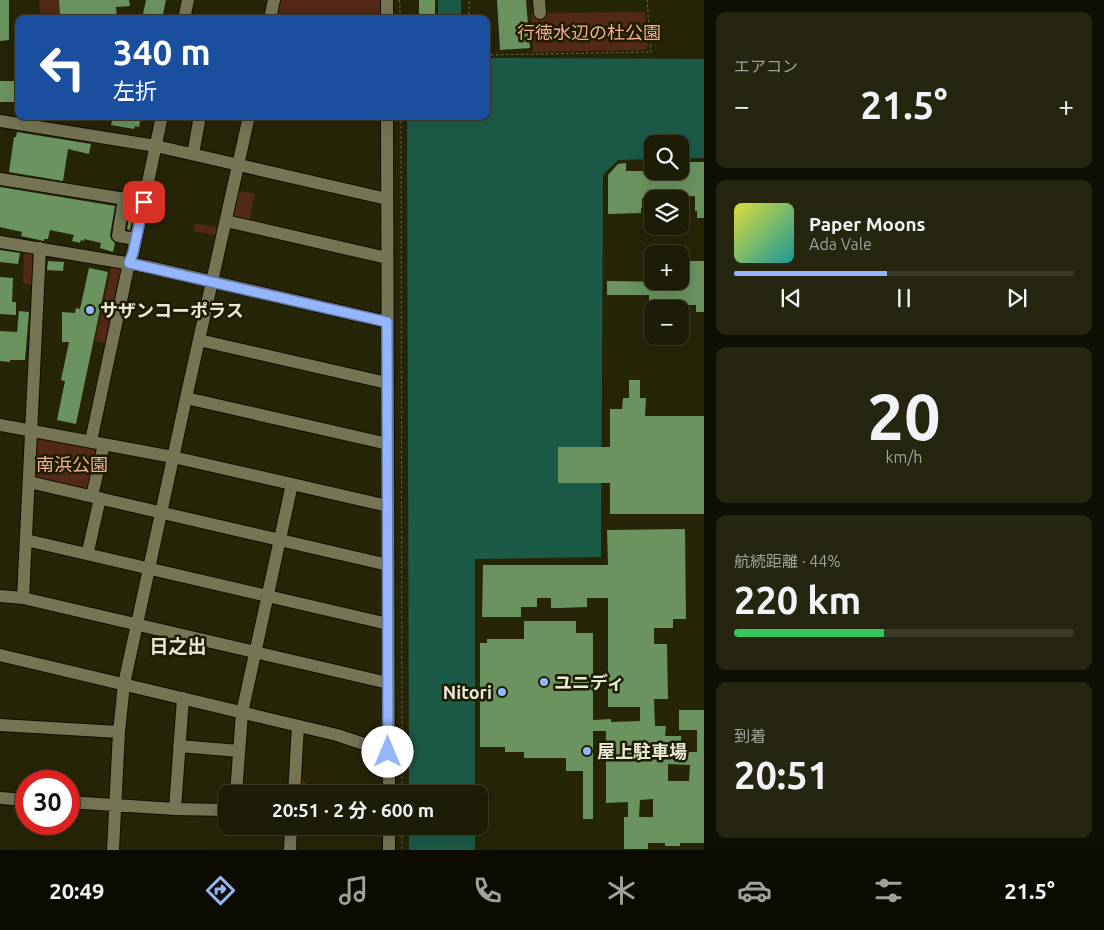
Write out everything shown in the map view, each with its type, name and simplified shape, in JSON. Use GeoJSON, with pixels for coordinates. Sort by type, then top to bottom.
{"type":"FeatureCollection","features":[{"type":"Feature","properties":{"kind":"street"},"geometry":{"type":"LineString","coordinates":[[185,15],[188,0]]}},
{"type":"Feature","properties":{"kind":"street"},"geometry":{"type":"LineString","coordinates":[[271,15],[274,0]]}},
{"type":"Feature","properties":{"kind":"street"},"geometry":{"type":"LineString","coordinates":[[387,0],[387,15]]}},
{"type":"Feature","properties":{"kind":"street"},"geometry":{"type":"LineString","coordinates":[[89,548],[96,497],[98,442],[129,263],[136,239],[161,120]]}},
{"type":"Feature","properties":{"kind":"street"},"geometry":{"type":"LineString","coordinates":[[193,154],[199,120]]}},
{"type":"Feature","properties":{"kind":"street"},"geometry":{"type":"LineString","coordinates":[[112,850],[119,732],[124,684],[248,120]]}},
{"type":"Feature","properties":{"kind":"street"},"geometry":{"type":"LineString","coordinates":[[387,120],[388,785]]}},
{"type":"Feature","properties":{"kind":"street"},"geometry":{"type":"LineString","coordinates":[[0,121],[156,146],[387,199]]}},
{"type":"Feature","properties":{"kind":"street"},"geometry":{"type":"LineString","coordinates":[[0,179],[144,202]]}},
{"type":"Feature","properties":{"kind":"street"},"geometry":{"type":"LineString","coordinates":[[124,198],[118,236],[136,239]]}},
{"type":"Feature","properties":{"kind":"street"},"geometry":{"type":"LineString","coordinates":[[226,220],[387,258]]}},
{"type":"Feature","properties":{"kind":"street"},"geometry":{"type":"LineString","coordinates":[[0,242],[129,263],[387,322]]}},
{"type":"Feature","properties":{"kind":"street"},"geometry":{"type":"LineString","coordinates":[[23,598],[40,248]]}},
{"type":"Feature","properties":{"kind":"street"},"geometry":{"type":"LineString","coordinates":[[199,340],[387,383]]}},
{"type":"Feature","properties":{"kind":"street"},"geometry":{"type":"LineString","coordinates":[[186,398],[388,444]]}},
{"type":"Feature","properties":{"kind":"street"},"geometry":{"type":"LineString","coordinates":[[0,425],[173,457],[388,506]]}},
{"type":"Feature","properties":{"kind":"street"},"geometry":{"type":"LineString","coordinates":[[29,482],[388,565]]}},
{"type":"Feature","properties":{"kind":"street"},"geometry":{"type":"LineString","coordinates":[[237,785],[242,713],[292,484]]}},
{"type":"Feature","properties":{"kind":"street"},"geometry":{"type":"LineString","coordinates":[[26,540],[388,624]]}},
{"type":"Feature","properties":{"kind":"street"},"geometry":{"type":"LineString","coordinates":[[0,596],[23,598],[388,683]]}},
{"type":"Feature","properties":{"kind":"street"},"geometry":{"type":"LineString","coordinates":[[0,655],[336,735],[388,752]]}},
{"type":"Feature","properties":{"kind":"street"},"geometry":{"type":"LineString","coordinates":[[175,809],[183,698]]}},
{"type":"Feature","properties":{"kind":"street"},"geometry":{"type":"LineString","coordinates":[[0,725],[119,732]]}},
{"type":"Feature","properties":{"kind":"street"},"geometry":{"type":"LineString","coordinates":[[295,785],[298,726]]}},
{"type":"Feature","properties":{"kind":"street"},"geometry":{"type":"LineString","coordinates":[[179,746],[239,751]]}},
{"type":"Feature","properties":{"kind":"street"},"geometry":{"type":"LineString","coordinates":[[0,798],[15,799]]}},
{"type":"Feature","properties":{"kind":"street"},"geometry":{"type":"LineString","coordinates":[[80,803],[218,810]]}},
{"type":"Feature","properties":{"kind":"street"},"geometry":{"type":"LineString","coordinates":[[290,850],[291,835]]}},
{"type":"Feature","properties":{"kind":"street"},"geometry":{"type":"LineString","coordinates":[[389,835],[389,849]]}},
{"type":"Feature","properties":{"kind":"path"},"geometry":{"type":"LineString","coordinates":[[399,0],[400,15]]}},
{"type":"Feature","properties":{"kind":"path"},"geometry":{"type":"LineString","coordinates":[[469,0],[469,15]]}},
{"type":"Feature","properties":{"kind":"path"},"geometry":{"type":"LineString","coordinates":[[490,55],[651,52],[647,0]]}},
{"type":"Feature","properties":{"kind":"path"},"geometry":{"type":"LineString","coordinates":[[401,120],[402,785]]}},
{"type":"Feature","properties":{"kind":"path"},"geometry":{"type":"LineString","coordinates":[[402,835],[402,850]]}},
{"type":"Feature","properties":{"kind":"green space"},"geometry":{"type":"Polygon","coordinates":[[[39,0],[59,0],[60,15],[40,15],[39,0]]]}},
{"type":"Feature","properties":{"kind":"green space"},"geometry":{"type":"Polygon","coordinates":[[[277,0],[381,0],[380,15],[274,15],[277,0]]]}},
{"type":"Feature","properties":{"kind":"green space","name":"行徳水辺の杜公園"},"geometry":{"type":"Polygon","coordinates":[[[645,12],[648,47],[645,50],[533,52],[531,13],[645,12]]]}},
{"type":"Feature","properties":{"kind":"green space"},"geometry":{"type":"Polygon","coordinates":[[[235,190],[255,194],[249,222],[231,219],[235,190]]]}},
{"type":"Feature","properties":{"kind":"green space"},"geometry":{"type":"Polygon","coordinates":[[[195,223],[220,228],[218,236],[194,231],[195,223]]]}},
{"type":"Feature","properties":{"kind":"green space"},"geometry":{"type":"Polygon","coordinates":[[[24,251],[32,252],[35,255],[34,284],[23,282],[24,251]]]}},
{"type":"Feature","properties":{"kind":"green space"},"geometry":{"type":"Polygon","coordinates":[[[112,265],[122,266],[124,270],[108,344],[95,341],[112,265]]]}},
{"type":"Feature","properties":{"kind":"green space","name":"南浜公園"},"geometry":{"type":"Polygon","coordinates":[[[37,436],[97,446],[89,491],[36,479],[33,476],[37,436]]]}},
{"type":"Feature","properties":{"kind":"green space"},"geometry":{"type":"Polygon","coordinates":[[[299,777],[308,785],[299,785],[299,777]]]}},
{"type":"Feature","properties":{"kind":"shaded area"},"geometry":{"type":"Polygon","coordinates":[[[438,0],[461,0],[461,15],[438,15],[438,0]]]}},
{"type":"Feature","properties":{"kind":"shaded area"},"geometry":{"type":"Polygon","coordinates":[[[490,58],[704,59],[704,158],[689,159],[689,135],[644,135],[644,159],[618,160],[603,175],[601,557],[475,559],[475,785],[409,785],[407,120],[490,120],[490,58]]]}},
{"type":"Feature","properties":{"kind":"shaded area"},"geometry":{"type":"Polygon","coordinates":[[[409,835],[475,835],[475,850],[409,850],[409,835]]]}},
{"type":"Feature","properties":{"kind":"building"},"geometry":{"type":"Polygon","coordinates":[[[0,0],[9,0],[9,40],[0,41],[0,0]]]}},
{"type":"Feature","properties":{"kind":"building"},"geometry":{"type":"Polygon","coordinates":[[[59,0],[129,0],[130,6],[116,7],[117,15],[60,15],[59,0]]]}},
{"type":"Feature","properties":{"kind":"building"},"geometry":{"type":"Polygon","coordinates":[[[146,0],[166,0],[163,15],[143,15],[146,0]]]}},
{"type":"Feature","properties":{"kind":"building"},"geometry":{"type":"Polygon","coordinates":[[[419,0],[435,0],[435,15],[419,15],[419,0]]]}},
{"type":"Feature","properties":{"kind":"building"},"geometry":{"type":"Polygon","coordinates":[[[497,0],[526,0],[530,48],[500,50],[497,0]]]}},
{"type":"Feature","properties":{"kind":"building"},"geometry":{"type":"Polygon","coordinates":[[[0,81],[15,81],[15,102],[0,102],[0,81]]]}},
{"type":"Feature","properties":{"kind":"building"},"geometry":{"type":"Polygon","coordinates":[[[112,120],[140,120],[139,127],[135,126],[134,129],[111,125],[112,120]]]}},
{"type":"Feature","properties":{"kind":"building"},"geometry":{"type":"Polygon","coordinates":[[[17,132],[91,144],[89,154],[68,149],[63,181],[9,172],[14,137],[16,137],[17,132]]]}},
{"type":"Feature","properties":{"kind":"building"},"geometry":{"type":"Polygon","coordinates":[[[689,162],[704,162],[704,218],[697,218],[695,196],[689,196],[689,190],[644,190],[641,213],[608,214],[608,175],[618,164],[626,163],[626,171],[644,171],[644,180],[689,180],[689,162]]]}},
{"type":"Feature","properties":{"kind":"building"},"geometry":{"type":"Polygon","coordinates":[[[0,187],[115,206],[110,235],[115,243],[113,252],[100,248],[101,243],[84,239],[80,243],[72,241],[74,235],[50,230],[48,239],[44,239],[44,241],[21,236],[22,232],[0,227],[0,187]]]}},
{"type":"Feature","properties":{"kind":"building"},"geometry":{"type":"Polygon","coordinates":[[[131,208],[134,209],[130,230],[127,229],[131,208]]]}},
{"type":"Feature","properties":{"kind":"building"},"geometry":{"type":"Polygon","coordinates":[[[0,250],[20,253],[18,264],[0,262],[0,250]]]}},
{"type":"Feature","properties":{"kind":"building"},"geometry":{"type":"Polygon","coordinates":[[[48,261],[64,262],[63,271],[47,270],[48,261]]]}},
{"type":"Feature","properties":{"kind":"building"},"geometry":{"type":"Polygon","coordinates":[[[689,261],[704,261],[704,312],[696,312],[696,305],[689,305],[689,300],[649,300],[649,295],[607,295],[607,281],[644,282],[644,290],[689,290],[689,261]]]}},
{"type":"Feature","properties":{"kind":"building","name":"サザンコーポラス"},"geometry":{"type":"Polygon","coordinates":[[[89,268],[108,272],[76,424],[57,420],[65,381],[61,380],[69,342],[62,342],[62,312],[75,313],[76,308],[80,309],[89,268]]]}},
{"type":"Feature","properties":{"kind":"building"},"geometry":{"type":"Polygon","coordinates":[[[0,277],[13,278],[12,302],[16,302],[16,315],[0,314],[0,277]]]}},
{"type":"Feature","properties":{"kind":"building"},"geometry":{"type":"Polygon","coordinates":[[[19,311],[29,312],[25,360],[0,361],[0,331],[17,332],[19,311]]]}},
{"type":"Feature","properties":{"kind":"building"},"geometry":{"type":"Polygon","coordinates":[[[629,380],[640,380],[640,398],[646,398],[645,416],[704,416],[704,514],[610,514],[610,483],[558,483],[558,447],[610,447],[610,409],[622,409],[623,398],[629,398],[629,380]]]}},
{"type":"Feature","properties":{"kind":"building"},"geometry":{"type":"Polygon","coordinates":[[[685,529],[686,619],[673,619],[673,628],[654,628],[654,644],[667,644],[668,699],[654,699],[655,726],[666,726],[665,736],[681,736],[681,752],[697,752],[697,730],[679,730],[679,710],[704,710],[704,843],[680,843],[680,846],[665,846],[665,843],[648,843],[648,849],[624,849],[624,817],[628,817],[628,802],[606,803],[606,731],[593,731],[593,819],[583,819],[583,771],[566,771],[566,758],[524,758],[524,752],[505,752],[505,747],[480,747],[480,643],[487,643],[487,639],[524,639],[524,621],[576,621],[576,633],[593,633],[593,720],[611,719],[611,722],[640,721],[640,707],[608,707],[608,598],[587,598],[587,607],[551,608],[551,598],[537,598],[537,607],[521,607],[521,617],[482,617],[483,565],[608,565],[607,530],[685,529]],[[668,764],[668,781],[689,781],[690,765],[668,764]],[[653,799],[640,800],[639,817],[653,817],[653,799]]]}},
{"type":"Feature","properties":{"kind":"place","name":"サザンコーポラス"},"geometry":{"type":"Point","coordinates":[90,310]}},
{"type":"Feature","properties":{"kind":"place","name":"ユニディ"},"geometry":{"type":"Point","coordinates":[544,682]}},
{"type":"Feature","properties":{"kind":"place","name":"Nitori"},"geometry":{"type":"Point","coordinates":[502,692]}},
{"type":"Feature","properties":{"kind":"place","name":"屋上駐車場"},"geometry":{"type":"Point","coordinates":[587,751]}},
{"type":"Feature","properties":{"kind":"district","name":"日之出"},"geometry":{"type":"Point","coordinates":[178,646]}},
{"type":"Feature","properties":{"kind":"route"},"geometry":{"type":"LineString","coordinates":[[144,202],[129,263],[387,322],[388,752]]}}]}
